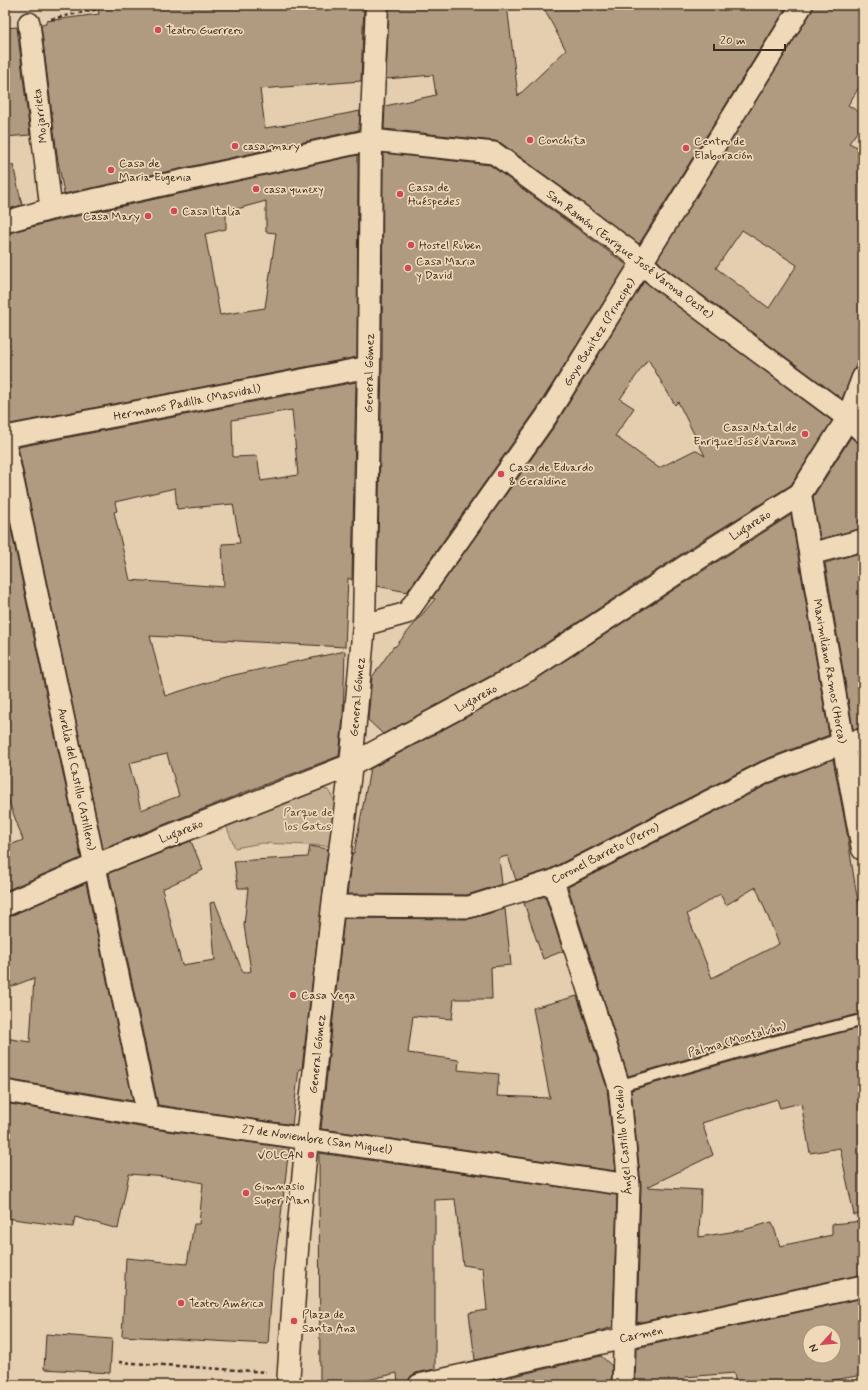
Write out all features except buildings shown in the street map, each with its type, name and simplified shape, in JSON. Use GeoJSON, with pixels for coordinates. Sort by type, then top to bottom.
{"type":"FeatureCollection","features":[{"type":"Feature","properties":{"kind":"street","name":"General Gómez"},"geometry":{"type":"LineString","coordinates":[[288,1380],[298,1235],[307,1138],[333,906],[351,765],[364,625],[369,367],[371,140],[377,5]]}},
{"type":"Feature","properties":{"kind":"street","name":"Goyo Benítez (Principe)"},"geometry":{"type":"LineString","coordinates":[[364,625],[407,613],[546,417],[802,5]]}},
{"type":"Feature","properties":{"kind":"street","name":"Mojarrieta"},"geometry":{"type":"LineString","coordinates":[[29,23],[51,209]]}},
{"type":"Feature","properties":{"kind":"street","name":"San Ramón (Enrique José Varona Oeste)"},"geometry":{"type":"LineString","coordinates":[[5,222],[51,209],[371,140],[494,153],[627,249],[656,276],[855,425]]}},
{"type":"Feature","properties":{"kind":"street","name":"Hermanos Padilla (Masvidal)"},"geometry":{"type":"LineString","coordinates":[[5,437],[369,367]]}},
{"type":"Feature","properties":{"kind":"street","name":"Lugareño"},"geometry":{"type":"LineString","coordinates":[[5,905],[96,865],[351,765],[528,670],[705,554],[800,494],[855,425],[863,378]]}},
{"type":"Feature","properties":{"kind":"street"},"geometry":{"type":"LineString","coordinates":[[855,425],[863,401]]}},
{"type":"Feature","properties":{"kind":"street","name":"Aurelia del Castillo (Astillero)"},"geometry":{"type":"LineString","coordinates":[[5,443],[96,865],[148,1116]]}},
{"type":"Feature","properties":{"kind":"street","name":"Maximiliano Ramos (Horca)"},"geometry":{"type":"LineString","coordinates":[[800,494],[810,554],[853,741],[863,849]]}},
{"type":"Feature","properties":{"kind":"street"},"geometry":{"type":"LineString","coordinates":[[810,554],[863,540]]}},
{"type":"Feature","properties":{"kind":"street","name":"Coronel Barreto (Perro)"},"geometry":{"type":"LineString","coordinates":[[333,906],[469,907],[553,881],[766,772],[853,741]]}},
{"type":"Feature","properties":{"kind":"street"},"geometry":{"type":"LineString","coordinates":[[319,777],[341,786],[347,799]]}},
{"type":"Feature","properties":{"kind":"street","name":"Ángel Castillo (Medio)"},"geometry":{"type":"LineString","coordinates":[[553,881],[619,1086],[629,1185],[623,1385]]}},
{"type":"Feature","properties":{"kind":"street","name":"27 de Noviembre (San Miguel)"},"geometry":{"type":"LineString","coordinates":[[5,1091],[148,1116],[629,1185]]}},
{"type":"Feature","properties":{"kind":"street","name":"Carmen"},"geometry":{"type":"LineString","coordinates":[[419,1385],[624,1338],[863,1286]]}},
{"type":"Feature","properties":{"kind":"lane","name":"Palma (Montalván)"},"geometry":{"type":"LineString","coordinates":[[619,1086],[762,1044],[863,1020]]}},
{"type":"Feature","properties":{"kind":"path"},"geometry":{"type":"LineString","coordinates":[[29,23],[98,9],[127,5]]}},
{"type":"Feature","properties":{"kind":"path"},"geometry":{"type":"LineString","coordinates":[[119,1362],[266,1372],[288,1380]]}},
{"type":"Feature","properties":{"kind":"green space","name":"Parque de los Gatos"},"geometry":{"type":"Polygon","coordinates":[[[314,788],[328,790],[335,801],[331,846],[262,843],[235,848],[225,823],[314,788]]]}},
{"type":"Feature","properties":{"kind":"place","name":"Teatro Guerrero"},"geometry":{"type":"Point","coordinates":[158,30]}},
{"type":"Feature","properties":{"kind":"place","name":"Conchita"},"geometry":{"type":"Point","coordinates":[530,140]}},
{"type":"Feature","properties":{"kind":"place","name":"casa mary"},"geometry":{"type":"Point","coordinates":[235,146]}},
{"type":"Feature","properties":{"kind":"place","name":"Centro de Elaboración"},"geometry":{"type":"Point","coordinates":[686,148]}},
{"type":"Feature","properties":{"kind":"place","name":"Casa de Maria Eugenia"},"geometry":{"type":"Point","coordinates":[111,170]}},
{"type":"Feature","properties":{"kind":"place","name":"casa yunexy"},"geometry":{"type":"Point","coordinates":[256,189]}},
{"type":"Feature","properties":{"kind":"place","name":"Casa de Huéspedes"},"geometry":{"type":"Point","coordinates":[400,194]}},
{"type":"Feature","properties":{"kind":"place","name":"Casa Italia"},"geometry":{"type":"Point","coordinates":[174,211]}},
{"type":"Feature","properties":{"kind":"place","name":"Casa Mary"},"geometry":{"type":"Point","coordinates":[148,216]}},
{"type":"Feature","properties":{"kind":"place","name":"Hostel Ruben"},"geometry":{"type":"Point","coordinates":[411,245]}},
{"type":"Feature","properties":{"kind":"place","name":"Casa Maria y David"},"geometry":{"type":"Point","coordinates":[408,268]}},
{"type":"Feature","properties":{"kind":"place","name":"Casa Natal de Enrique José Varona"},"geometry":{"type":"Point","coordinates":[805,434]}},
{"type":"Feature","properties":{"kind":"place","name":"Casa de Eduardo & Geraldine"},"geometry":{"type":"Point","coordinates":[501,474]}},
{"type":"Feature","properties":{"kind":"place","name":"Casa Vega"},"geometry":{"type":"Point","coordinates":[293,995]}},
{"type":"Feature","properties":{"kind":"place","name":"VOLCAN"},"geometry":{"type":"Point","coordinates":[311,1155]}},
{"type":"Feature","properties":{"kind":"place","name":"Gimnasio Super Man"},"geometry":{"type":"Point","coordinates":[246,1193]}},
{"type":"Feature","properties":{"kind":"place","name":"Teatro América"},"geometry":{"type":"Point","coordinates":[181,1303]}},
{"type":"Feature","properties":{"kind":"place","name":"Plaza de Santa Ana"},"geometry":{"type":"Point","coordinates":[294,1321]}}]}
